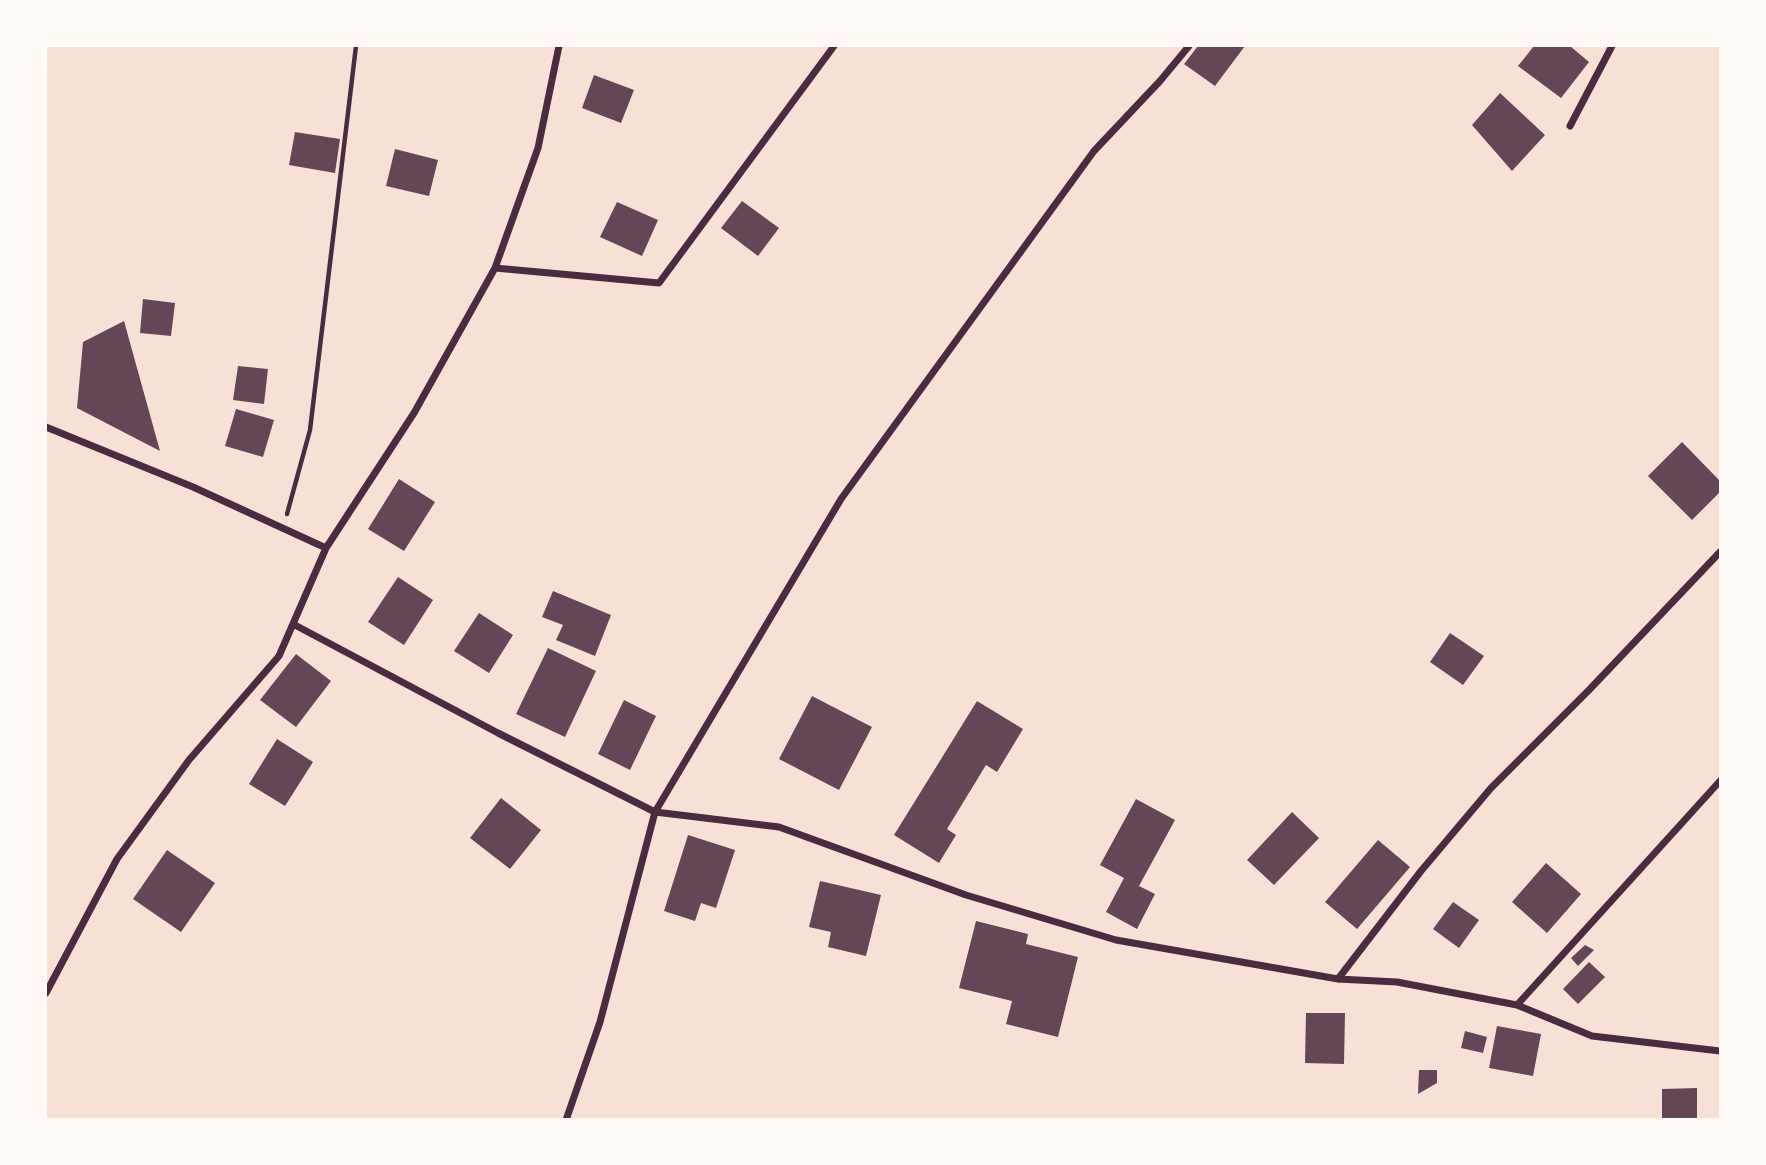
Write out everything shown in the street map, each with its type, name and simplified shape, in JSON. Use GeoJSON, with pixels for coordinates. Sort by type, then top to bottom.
{"type":"FeatureCollection","features":[{"type":"Feature","properties":{"kind":"street"},"geometry":{"type":"LineString","coordinates":[[46,993],[117,859],[189,760],[279,656],[326,548],[414,413],[495,268],[538,148],[559,46]]}},
{"type":"Feature","properties":{"kind":"street"},"geometry":{"type":"LineString","coordinates":[[495,268],[659,283],[834,46]]}},
{"type":"Feature","properties":{"kind":"street"},"geometry":{"type":"LineString","coordinates":[[566,1119],[600,1022],[654,812],[841,499],[1094,150],[1160,81],[1189,46]]}},
{"type":"Feature","properties":{"kind":"street"},"geometry":{"type":"LineString","coordinates":[[1570,125],[1612,46]]}},
{"type":"Feature","properties":{"kind":"street"},"geometry":{"type":"LineString","coordinates":[[46,427],[193,487],[326,548]]}},
{"type":"Feature","properties":{"kind":"street"},"geometry":{"type":"LineString","coordinates":[[1338,979],[1414,880],[1491,788],[1720,552]]}},
{"type":"Feature","properties":{"kind":"street"},"geometry":{"type":"LineString","coordinates":[[293,624],[654,812],[779,827],[966,895],[1116,940],[1338,979],[1397,982],[1517,1005],[1592,1036],[1720,1051]]}},
{"type":"Feature","properties":{"kind":"street"},"geometry":{"type":"LineString","coordinates":[[1517,1005],[1720,781]]}},
{"type":"Feature","properties":{"kind":"path"},"geometry":{"type":"LineString","coordinates":[[284,528],[310,430],[356,46]]}},
{"type":"Feature","properties":{"kind":"building"},"geometry":{"type":"Polygon","coordinates":[[[1198,46],[1245,46],[1215,86],[1184,64],[1198,46]]]}},
{"type":"Feature","properties":{"kind":"building"},"geometry":{"type":"Polygon","coordinates":[[[1534,46],[1570,46],[1589,62],[1561,98],[1518,66],[1534,46]]]}},
{"type":"Feature","properties":{"kind":"building"},"geometry":{"type":"Polygon","coordinates":[[[594,75],[634,90],[621,123],[582,108],[594,75]]]}},
{"type":"Feature","properties":{"kind":"building"},"geometry":{"type":"Polygon","coordinates":[[[1500,93],[1545,135],[1512,171],[1472,125],[1500,93]]]}},
{"type":"Feature","properties":{"kind":"building"},"geometry":{"type":"Polygon","coordinates":[[[295,132],[340,139],[335,173],[289,165],[295,132]]]}},
{"type":"Feature","properties":{"kind":"building"},"geometry":{"type":"Polygon","coordinates":[[[395,149],[438,160],[429,196],[386,186],[395,149]]]}},
{"type":"Feature","properties":{"kind":"building"},"geometry":{"type":"Polygon","coordinates":[[[742,201],[779,228],[758,256],[721,228],[742,201]]]}},
{"type":"Feature","properties":{"kind":"building"},"geometry":{"type":"Polygon","coordinates":[[[617,202],[658,220],[642,256],[600,237],[617,202]]]}},
{"type":"Feature","properties":{"kind":"building"},"geometry":{"type":"Polygon","coordinates":[[[143,299],[175,303],[171,336],[140,333],[143,299]]]}},
{"type":"Feature","properties":{"kind":"building"},"geometry":{"type":"Polygon","coordinates":[[[124,321],[160,451],[77,408],[83,342],[124,321]]]}},
{"type":"Feature","properties":{"kind":"building"},"geometry":{"type":"Polygon","coordinates":[[[238,366],[268,369],[264,404],[233,400],[238,366]]]}},
{"type":"Feature","properties":{"kind":"building"},"geometry":{"type":"Polygon","coordinates":[[[236,409],[274,420],[263,457],[225,446],[236,409]]]}},
{"type":"Feature","properties":{"kind":"building"},"geometry":{"type":"Polygon","coordinates":[[[1682,442],[1720,481],[1720,492],[1692,520],[1648,476],[1682,442]]]}},
{"type":"Feature","properties":{"kind":"building"},"geometry":{"type":"Polygon","coordinates":[[[399,479],[435,502],[404,551],[368,529],[399,479]]]}},
{"type":"Feature","properties":{"kind":"building"},"geometry":{"type":"Polygon","coordinates":[[[398,577],[433,600],[404,645],[368,622],[398,577]]]}},
{"type":"Feature","properties":{"kind":"building"},"geometry":{"type":"Polygon","coordinates":[[[553,591],[611,615],[595,656],[556,640],[563,625],[542,617],[553,591]]]}},
{"type":"Feature","properties":{"kind":"building"},"geometry":{"type":"Polygon","coordinates":[[[479,613],[513,635],[489,673],[454,651],[479,613]]]}},
{"type":"Feature","properties":{"kind":"building"},"geometry":{"type":"Polygon","coordinates":[[[1450,633],[1484,656],[1463,685],[1430,662],[1450,633]]]}},
{"type":"Feature","properties":{"kind":"building"},"geometry":{"type":"Polygon","coordinates":[[[548,648],[596,671],[565,737],[516,714],[548,648]]]}},
{"type":"Feature","properties":{"kind":"building"},"geometry":{"type":"Polygon","coordinates":[[[296,654],[331,681],[296,727],[260,700],[296,654]]]}},
{"type":"Feature","properties":{"kind":"building"},"geometry":{"type":"Polygon","coordinates":[[[812,696],[872,727],[839,790],[779,759],[812,696]]]}},
{"type":"Feature","properties":{"kind":"building"},"geometry":{"type":"Polygon","coordinates":[[[624,700],[656,716],[630,770],[598,754],[624,700]]]}},
{"type":"Feature","properties":{"kind":"building"},"geometry":{"type":"Polygon","coordinates":[[[977,701],[1023,729],[997,772],[986,765],[947,829],[956,835],[939,863],[894,835],[977,701]]]}},
{"type":"Feature","properties":{"kind":"building"},"geometry":{"type":"Polygon","coordinates":[[[277,739],[313,762],[285,806],[249,784],[277,739]]]}},
{"type":"Feature","properties":{"kind":"building"},"geometry":{"type":"Polygon","coordinates":[[[501,798],[541,830],[510,869],[470,838],[501,798]]]}},
{"type":"Feature","properties":{"kind":"building"},"geometry":{"type":"Polygon","coordinates":[[[1136,799],[1175,820],[1139,886],[1155,894],[1137,929],[1106,912],[1124,878],[1100,865],[1136,799]]]}},
{"type":"Feature","properties":{"kind":"building"},"geometry":{"type":"Polygon","coordinates":[[[1292,812],[1319,838],[1274,885],[1247,860],[1292,812]]]}},
{"type":"Feature","properties":{"kind":"building"},"geometry":{"type":"Polygon","coordinates":[[[688,835],[735,850],[716,908],[701,903],[695,921],[664,911],[688,835]]]}},
{"type":"Feature","properties":{"kind":"building"},"geometry":{"type":"Polygon","coordinates":[[[1378,840],[1410,867],[1357,929],[1325,902],[1378,840]]]}},
{"type":"Feature","properties":{"kind":"building"},"geometry":{"type":"Polygon","coordinates":[[[167,850],[215,883],[181,932],[133,899],[167,850]]]}},
{"type":"Feature","properties":{"kind":"building"},"geometry":{"type":"Polygon","coordinates":[[[1546,863],[1581,894],[1547,933],[1512,902],[1546,863]]]}},
{"type":"Feature","properties":{"kind":"building"},"geometry":{"type":"Polygon","coordinates":[[[820,881],[881,895],[866,956],[828,947],[831,932],[809,927],[820,881]]]}},
{"type":"Feature","properties":{"kind":"building"},"geometry":{"type":"Polygon","coordinates":[[[1453,902],[1479,920],[1459,948],[1433,929],[1453,902]]]}},
{"type":"Feature","properties":{"kind":"building"},"geometry":{"type":"Polygon","coordinates":[[[976,921],[1028,934],[1026,944],[1078,957],[1058,1037],[1006,1024],[1012,1001],[959,988],[976,921]]]}},
{"type":"Feature","properties":{"kind":"building"},"geometry":{"type":"Polygon","coordinates":[[[1585,945],[1594,950],[1578,966],[1571,958],[1585,945]]]}},
{"type":"Feature","properties":{"kind":"building"},"geometry":{"type":"Polygon","coordinates":[[[1589,962],[1605,977],[1578,1004],[1563,989],[1589,962]]]}},
{"type":"Feature","properties":{"kind":"building"},"geometry":{"type":"Polygon","coordinates":[[[1306,1013],[1345,1013],[1344,1064],[1305,1063],[1306,1013]]]}},
{"type":"Feature","properties":{"kind":"building"},"geometry":{"type":"Polygon","coordinates":[[[1497,1026],[1541,1034],[1533,1076],[1489,1068],[1497,1026]]]}},
{"type":"Feature","properties":{"kind":"building"},"geometry":{"type":"Polygon","coordinates":[[[1465,1031],[1487,1037],[1483,1053],[1461,1048],[1465,1031]]]}},
{"type":"Feature","properties":{"kind":"building"},"geometry":{"type":"Polygon","coordinates":[[[1419,1070],[1437,1070],[1437,1083],[1418,1094],[1419,1070]]]}},
{"type":"Feature","properties":{"kind":"building"},"geometry":{"type":"Polygon","coordinates":[[[1697,1088],[1697,1120],[1662,1120],[1662,1089],[1697,1088]]]}}]}
